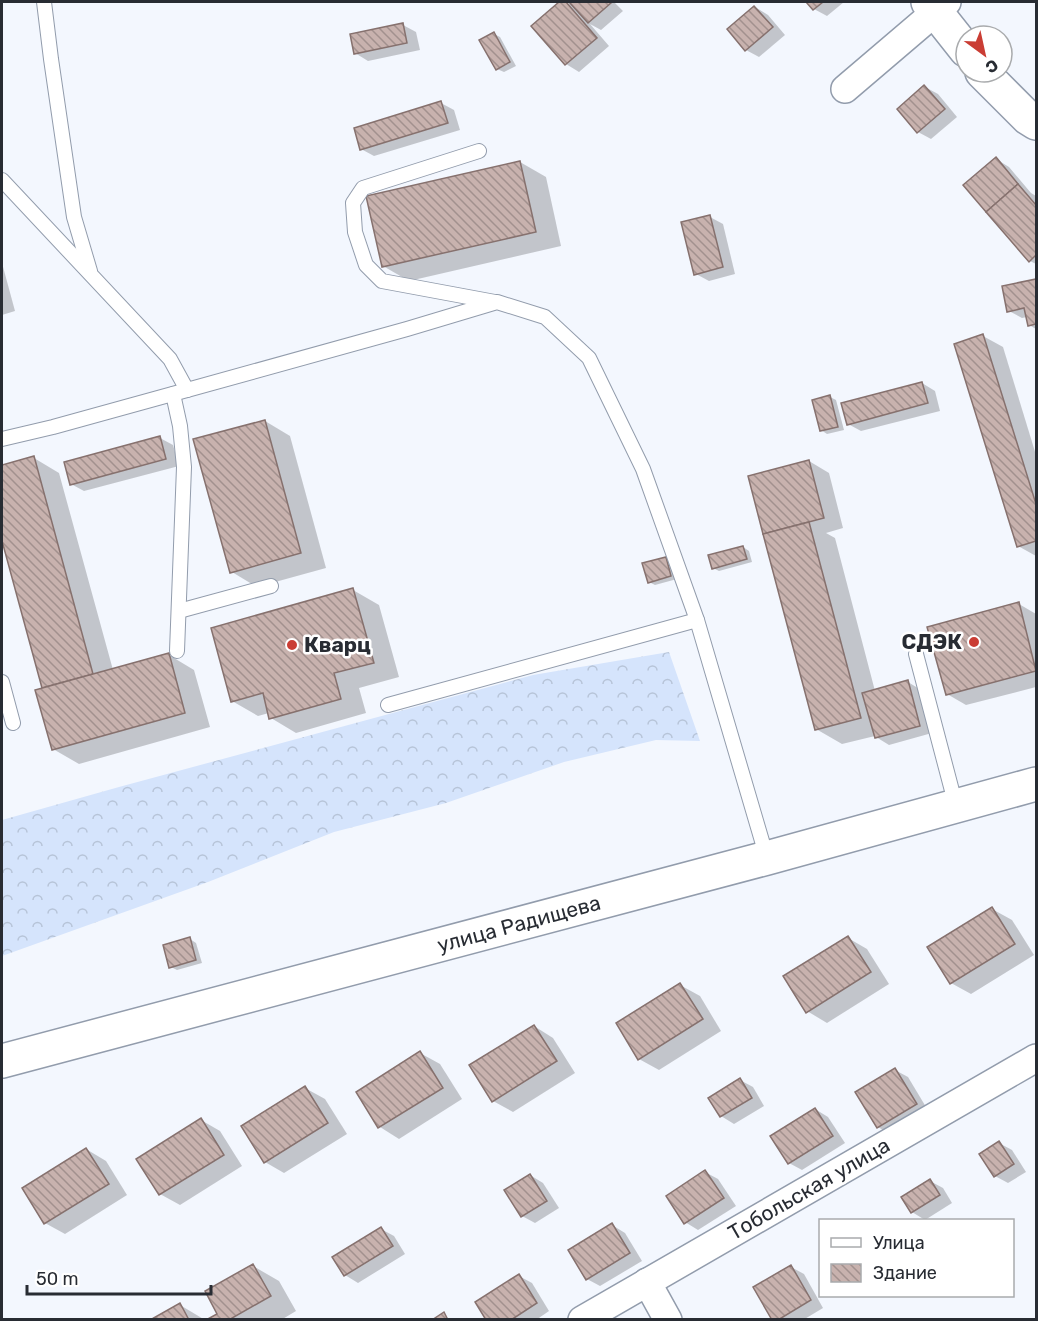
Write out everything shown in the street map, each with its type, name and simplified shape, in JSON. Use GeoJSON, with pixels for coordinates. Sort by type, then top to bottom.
{"type":"FeatureCollection","features":[{"type":"Feature","properties":{"kind":"main road"},"geometry":{"type":"LineString","coordinates":[[937,5],[954,31]]}},
{"type":"Feature","properties":{"kind":"main road"},"geometry":{"type":"LineString","coordinates":[[994,84],[1036,123]]}},
{"type":"Feature","properties":{"kind":"main road","name":"улица Радищева"},"geometry":{"type":"LineString","coordinates":[[2,1061],[767,858],[1036,784]]}},
{"type":"Feature","properties":{"kind":"street"},"geometry":{"type":"LineString","coordinates":[[845,89],[937,5]]}},
{"type":"Feature","properties":{"kind":"street","name":"Тобольская улица"},"geometry":{"type":"LineString","coordinates":[[582,1320],[1036,1058]]}},
{"type":"Feature","properties":{"kind":"street"},"geometry":{"type":"LineString","coordinates":[[647,1282],[668,1320]]}},
{"type":"Feature","properties":{"kind":"lane"},"geometry":{"type":"LineString","coordinates":[[45,2],[74,217],[90,273]]}},
{"type":"Feature","properties":{"kind":"lane"},"geometry":{"type":"LineString","coordinates":[[479,151],[363,188],[353,203],[355,232],[366,265],[382,281],[497,302],[545,317],[589,358],[643,469],[697,620],[767,858]]}},
{"type":"Feature","properties":{"kind":"lane"},"geometry":{"type":"LineString","coordinates":[[2,180],[170,359],[187,390]]}},
{"type":"Feature","properties":{"kind":"lane"},"geometry":{"type":"LineString","coordinates":[[2,439],[173,394],[497,302]]}},
{"type":"Feature","properties":{"kind":"lane"},"geometry":{"type":"LineString","coordinates":[[173,394],[180,426],[184,468],[177,651]]}},
{"type":"Feature","properties":{"kind":"lane"},"geometry":{"type":"LineString","coordinates":[[179,611],[271,586]]}},
{"type":"Feature","properties":{"kind":"lane"},"geometry":{"type":"LineString","coordinates":[[388,705],[697,620]]}},
{"type":"Feature","properties":{"kind":"lane"},"geometry":{"type":"LineString","coordinates":[[916,654],[956,806]]}},
{"type":"Feature","properties":{"kind":"lane"},"geometry":{"type":"LineString","coordinates":[[2,682],[13,723]]}},
{"type":"Feature","properties":{"kind":"green space"},"geometry":{"type":"Polygon","coordinates":[[[669,652],[700,741],[656,740],[564,762],[446,803],[334,832],[208,882],[2,956],[2,820],[533,675],[669,652]]]}},
{"type":"Feature","properties":{"kind":"building"},"geometry":{"type":"Polygon","coordinates":[[[559,2],[566,2],[597,38],[565,65],[531,26],[559,2]]]}},
{"type":"Feature","properties":{"kind":"building"},"geometry":{"type":"Polygon","coordinates":[[[569,2],[609,2],[611,3],[588,23],[569,2]]]}},
{"type":"Feature","properties":{"kind":"building"},"geometry":{"type":"Polygon","coordinates":[[[806,2],[823,2],[813,10],[806,2]]]}},
{"type":"Feature","properties":{"kind":"building"},"geometry":{"type":"Polygon","coordinates":[[[754,6],[773,27],[745,51],[727,29],[754,6]]]}},
{"type":"Feature","properties":{"kind":"building"},"geometry":{"type":"Polygon","coordinates":[[[403,23],[407,43],[354,54],[350,34],[403,23]]]}},
{"type":"Feature","properties":{"kind":"building"},"geometry":{"type":"Polygon","coordinates":[[[494,32],[510,62],[496,70],[479,40],[494,32]]]}},
{"type":"Feature","properties":{"kind":"building"},"geometry":{"type":"Polygon","coordinates":[[[924,85],[945,109],[917,133],[897,109],[924,85]]]}},
{"type":"Feature","properties":{"kind":"building"},"geometry":{"type":"Polygon","coordinates":[[[441,101],[448,123],[360,150],[354,128],[441,101]]]}},
{"type":"Feature","properties":{"kind":"building"},"geometry":{"type":"Polygon","coordinates":[[[996,157],[1018,184],[986,212],[963,185],[996,157]]]}},
{"type":"Feature","properties":{"kind":"building"},"geometry":{"type":"Polygon","coordinates":[[[520,161],[536,232],[382,267],[366,196],[520,161]]]}},
{"type":"Feature","properties":{"kind":"building"},"geometry":{"type":"Polygon","coordinates":[[[1018,184],[1036,205],[1036,255],[1029,262],[986,212],[1018,184]]]}},
{"type":"Feature","properties":{"kind":"building"},"geometry":{"type":"Polygon","coordinates":[[[710,215],[723,267],[694,275],[681,222],[710,215]]]}},
{"type":"Feature","properties":{"kind":"building"},"geometry":{"type":"Polygon","coordinates":[[[1036,279],[1036,324],[1028,326],[1024,308],[1007,312],[1002,286],[1036,279]]]}},
{"type":"Feature","properties":{"kind":"building"},"geometry":{"type":"Polygon","coordinates":[[[983,334],[1036,504],[1036,541],[1017,547],[954,344],[983,334]]]}},
{"type":"Feature","properties":{"kind":"building"},"geometry":{"type":"Polygon","coordinates":[[[922,382],[928,403],[847,425],[841,403],[922,382]]]}},
{"type":"Feature","properties":{"kind":"building"},"geometry":{"type":"Polygon","coordinates":[[[830,395],[838,427],[820,431],[812,400],[830,395]]]}},
{"type":"Feature","properties":{"kind":"building"},"geometry":{"type":"Polygon","coordinates":[[[265,420],[301,553],[230,573],[193,439],[265,420]]]}},
{"type":"Feature","properties":{"kind":"building"},"geometry":{"type":"Polygon","coordinates":[[[160,436],[166,459],[70,485],[64,462],[160,436]]]}},
{"type":"Feature","properties":{"kind":"building"},"geometry":{"type":"Polygon","coordinates":[[[34,456],[93,674],[42,688],[2,541],[2,465],[34,456]]]}},
{"type":"Feature","properties":{"kind":"building"},"geometry":{"type":"Polygon","coordinates":[[[809,460],[824,518],[763,534],[748,476],[809,460]]]}},
{"type":"Feature","properties":{"kind":"building"},"geometry":{"type":"Polygon","coordinates":[[[809,522],[861,718],[815,730],[763,534],[809,522]]]}},
{"type":"Feature","properties":{"kind":"building"},"geometry":{"type":"Polygon","coordinates":[[[743,546],[747,559],[712,569],[708,555],[743,546]]]}},
{"type":"Feature","properties":{"kind":"building"},"geometry":{"type":"Polygon","coordinates":[[[666,557],[671,576],[648,583],[642,563],[666,557]]]}},
{"type":"Feature","properties":{"kind":"building","name":"Кварц"},"geometry":{"type":"Polygon","coordinates":[[[353,588],[374,663],[334,673],[341,699],[269,719],[263,693],[231,702],[211,628],[353,588]]]}},
{"type":"Feature","properties":{"kind":"building"},"geometry":{"type":"Polygon","coordinates":[[[1019,602],[1036,671],[946,695],[927,627],[1019,602]]]}},
{"type":"Feature","properties":{"kind":"building"},"geometry":{"type":"Polygon","coordinates":[[[169,653],[185,713],[52,750],[35,690],[169,653]]]}},
{"type":"Feature","properties":{"kind":"building"},"geometry":{"type":"Polygon","coordinates":[[[908,680],[920,726],[875,738],[862,693],[908,680]]]}},
{"type":"Feature","properties":{"kind":"building"},"geometry":{"type":"Polygon","coordinates":[[[992,907],[1015,944],[950,984],[927,947],[992,907]]]}},
{"type":"Feature","properties":{"kind":"building"},"geometry":{"type":"Polygon","coordinates":[[[848,936],[871,972],[806,1013],[783,976],[848,936]]]}},
{"type":"Feature","properties":{"kind":"building"},"geometry":{"type":"Polygon","coordinates":[[[190,937],[196,960],[169,968],[163,945],[190,937]]]}},
{"type":"Feature","properties":{"kind":"building"},"geometry":{"type":"Polygon","coordinates":[[[680,983],[703,1019],[638,1060],[616,1023],[680,983]]]}},
{"type":"Feature","properties":{"kind":"building"},"geometry":{"type":"Polygon","coordinates":[[[534,1025],[557,1061],[492,1102],[469,1065],[534,1025]]]}},
{"type":"Feature","properties":{"kind":"building"},"geometry":{"type":"Polygon","coordinates":[[[420,1051],[443,1088],[378,1128],[356,1092],[420,1051]]]}},
{"type":"Feature","properties":{"kind":"building"},"geometry":{"type":"Polygon","coordinates":[[[895,1068],[917,1104],[877,1128],[855,1092],[895,1068]]]}},
{"type":"Feature","properties":{"kind":"building"},"geometry":{"type":"Polygon","coordinates":[[[740,1078],[752,1098],[720,1117],[708,1098],[740,1078]]]}},
{"type":"Feature","properties":{"kind":"building"},"geometry":{"type":"Polygon","coordinates":[[[305,1086],[328,1123],[264,1163],[241,1126],[305,1086]]]}},
{"type":"Feature","properties":{"kind":"building"},"geometry":{"type":"Polygon","coordinates":[[[815,1108],[833,1136],[788,1164],[770,1136],[815,1108]]]}},
{"type":"Feature","properties":{"kind":"building"},"geometry":{"type":"Polygon","coordinates":[[[201,1118],[224,1155],[159,1195],[136,1159],[201,1118]]]}},
{"type":"Feature","properties":{"kind":"building"},"geometry":{"type":"Polygon","coordinates":[[[999,1141],[1014,1164],[994,1177],[979,1154],[999,1141]]]}},
{"type":"Feature","properties":{"kind":"building"},"geometry":{"type":"Polygon","coordinates":[[[86,1148],[109,1184],[44,1224],[22,1188],[86,1148]]]}},
{"type":"Feature","properties":{"kind":"building"},"geometry":{"type":"Polygon","coordinates":[[[705,1170],[724,1198],[684,1224],[666,1196],[705,1170]]]}},
{"type":"Feature","properties":{"kind":"building"},"geometry":{"type":"Polygon","coordinates":[[[530,1174],[547,1201],[521,1217],[504,1190],[530,1174]]]}},
{"type":"Feature","properties":{"kind":"building"},"geometry":{"type":"Polygon","coordinates":[[[930,1179],[940,1195],[911,1213],[901,1197],[930,1179]]]}},
{"type":"Feature","properties":{"kind":"building"},"geometry":{"type":"Polygon","coordinates":[[[612,1223],[630,1253],[586,1280],[568,1250],[612,1223]]]}},
{"type":"Feature","properties":{"kind":"building"},"geometry":{"type":"Polygon","coordinates":[[[381,1227],[393,1246],[344,1276],[332,1257],[381,1227]]]}},
{"type":"Feature","properties":{"kind":"building"},"geometry":{"type":"Polygon","coordinates":[[[253,1264],[271,1296],[232,1318],[233,1320],[206,1320],[217,1314],[205,1291],[253,1264]]]}},
{"type":"Feature","properties":{"kind":"building"},"geometry":{"type":"Polygon","coordinates":[[[791,1265],[811,1300],[778,1320],[772,1320],[753,1287],[791,1265]]]}},
{"type":"Feature","properties":{"kind":"building"},"geometry":{"type":"Polygon","coordinates":[[[519,1274],[537,1303],[511,1320],[486,1320],[475,1302],[519,1274]]]}},
{"type":"Feature","properties":{"kind":"building"},"geometry":{"type":"Polygon","coordinates":[[[180,1303],[189,1320],[150,1320],[180,1303]]]}},
{"type":"Feature","properties":{"kind":"building"},"geometry":{"type":"Polygon","coordinates":[[[444,1312],[448,1320],[432,1320],[444,1312]]]}},
{"type":"Feature","properties":{"kind":"place","name":"СДЭК"},"geometry":{"type":"Point","coordinates":[974,642]}},
{"type":"Feature","properties":{"kind":"place","name":"Кварц"},"geometry":{"type":"Point","coordinates":[292,645]}}]}
